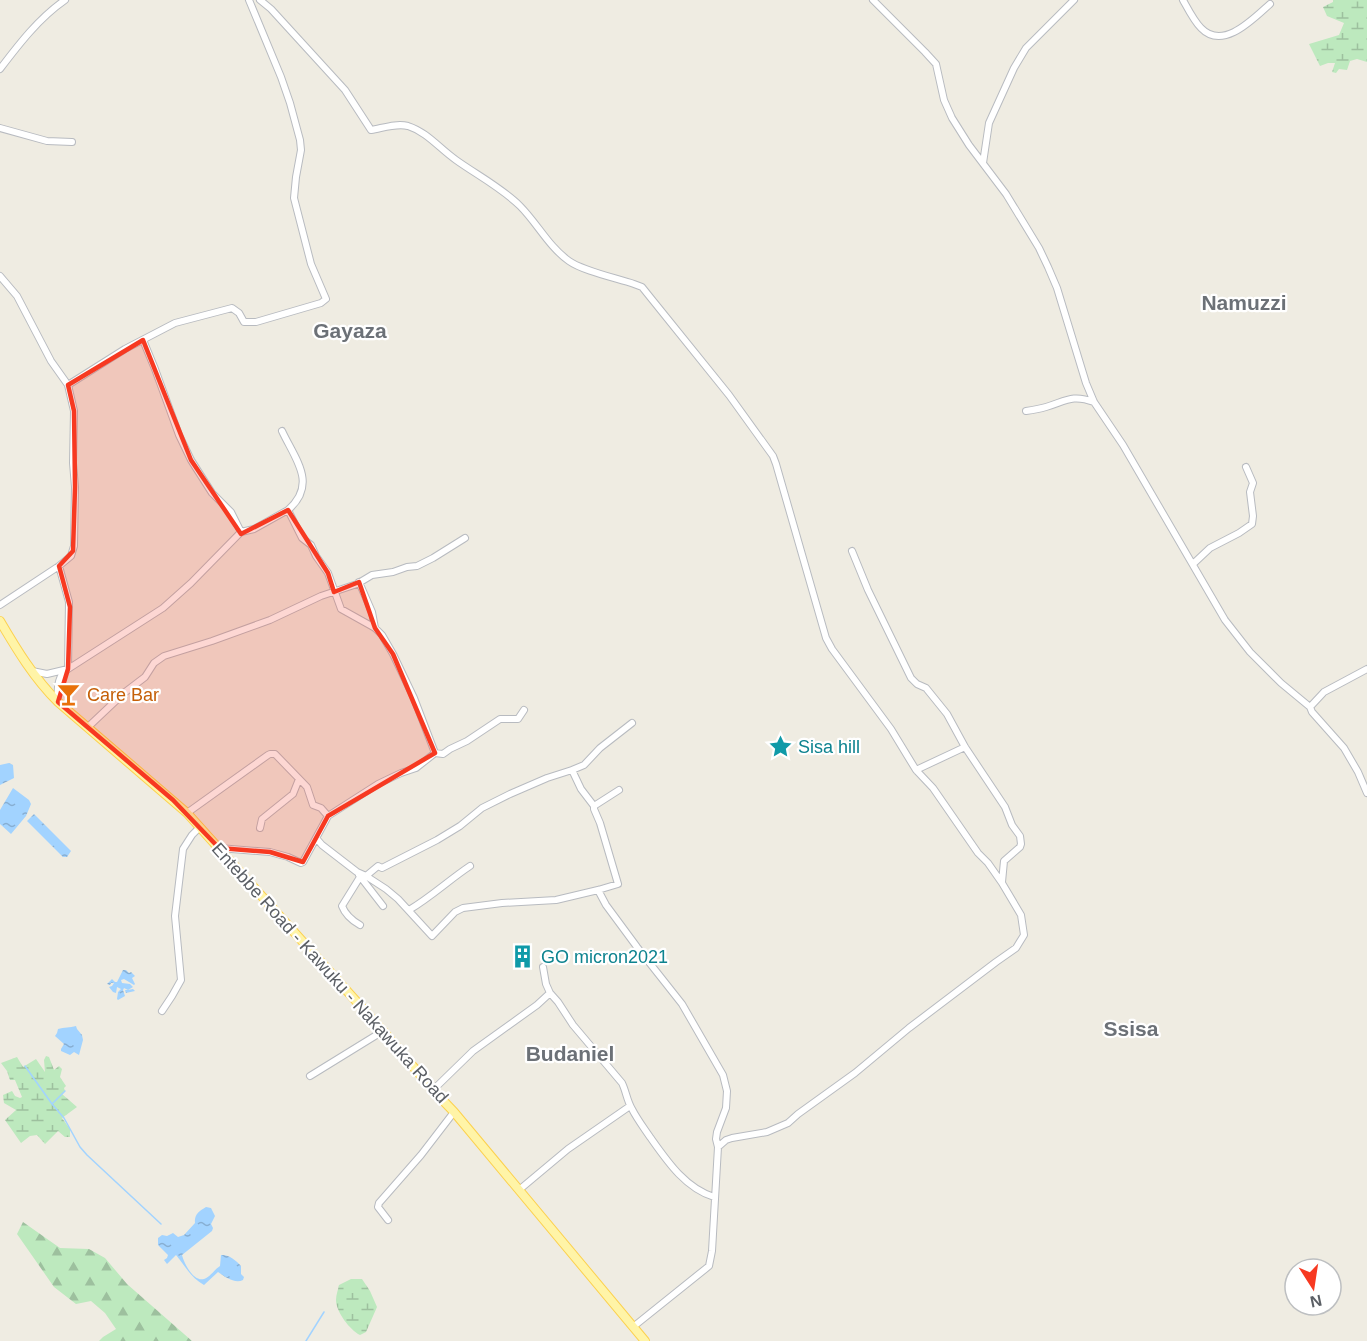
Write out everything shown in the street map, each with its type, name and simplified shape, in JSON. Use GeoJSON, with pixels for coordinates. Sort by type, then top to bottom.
{"type":"FeatureCollection","features":[{"type":"Feature","properties":{"kind":"main road","name":"Entebbe Road - Kawuku - Nakawuka Road"},"geometry":{"type":"LineString","coordinates":[[0,621],[42,686],[200,827],[454,1112],[645,1341]]}},
{"type":"Feature","properties":{"kind":"street"},"geometry":{"type":"LineString","coordinates":[[0,69],[21,42],[65,0]]}},
{"type":"Feature","properties":{"kind":"street"},"geometry":{"type":"LineString","coordinates":[[68,385],[125,349],[175,323],[232,308],[239,313],[244,322],[250,323],[321,303],[326,299],[311,264],[294,198],[301,150],[300,140],[281,77],[249,0]]}},
{"type":"Feature","properties":{"kind":"street"},"geometry":{"type":"LineString","coordinates":[[260,0],[271,9],[345,90],[371,130],[398,125],[411,127],[435,141],[454,159],[512,199],[562,256],[570,262],[642,287],[729,395],[773,456],[826,638],[832,650],[891,729],[916,770],[933,788],[978,853],[988,863],[1016,906],[1023,922],[1024,935],[1016,948],[788,1123],[767,1132],[726,1140],[718,1147]]}},
{"type":"Feature","properties":{"kind":"street"},"geometry":{"type":"LineString","coordinates":[[873,0],[936,64],[942,92],[952,118],[1012,204],[1048,267],[1094,402],[1123,445],[1225,620],[1241,642],[1281,683],[1310,707],[1344,748],[1367,793]]}},
{"type":"Feature","properties":{"kind":"street"},"geometry":{"type":"LineString","coordinates":[[983,163],[989,123],[1014,68],[1026,48],[1074,0]]}},
{"type":"Feature","properties":{"kind":"street"},"geometry":{"type":"LineString","coordinates":[[1183,0],[1201,29],[1215,36],[1230,35],[1270,4]]}},
{"type":"Feature","properties":{"kind":"street"},"geometry":{"type":"LineString","coordinates":[[0,128],[47,141],[72,142]]}},
{"type":"Feature","properties":{"kind":"street"},"geometry":{"type":"LineString","coordinates":[[0,276],[17,296],[51,361],[68,385],[75,419],[74,546],[71,556],[0,605]]}},
{"type":"Feature","properties":{"kind":"street"},"geometry":{"type":"LineString","coordinates":[[142,340],[191,460],[212,493],[231,512],[241,532]]}},
{"type":"Feature","properties":{"kind":"street"},"geometry":{"type":"LineString","coordinates":[[1026,411],[1073,398],[1082,397],[1094,402]]}},
{"type":"Feature","properties":{"kind":"street"},"geometry":{"type":"LineString","coordinates":[[58,702],[58,682],[64,671],[168,603],[191,584],[241,532],[254,529],[288,510],[301,494],[303,474],[282,431]]}},
{"type":"Feature","properties":{"kind":"street"},"geometry":{"type":"LineString","coordinates":[[1193,564],[1210,548],[1252,524],[1250,492],[1253,483],[1246,467]]}},
{"type":"Feature","properties":{"kind":"street"},"geometry":{"type":"LineString","coordinates":[[288,510],[302,537],[311,545],[328,573],[343,611],[375,628],[393,654],[414,698],[435,753]]}},
{"type":"Feature","properties":{"kind":"street"},"geometry":{"type":"LineString","coordinates":[[88,727],[124,693],[145,677],[154,663],[164,656],[270,620],[372,575],[417,566],[465,538]]}},
{"type":"Feature","properties":{"kind":"street"},"geometry":{"type":"LineString","coordinates":[[852,551],[868,590],[911,678],[928,690],[947,714],[1020,836],[1020,848],[1004,861],[1002,883]]}},
{"type":"Feature","properties":{"kind":"street"},"geometry":{"type":"LineString","coordinates":[[59,566],[70,607],[68,669]]}},
{"type":"Feature","properties":{"kind":"street"},"geometry":{"type":"LineString","coordinates":[[359,582],[372,612],[375,628]]}},
{"type":"Feature","properties":{"kind":"street"},"geometry":{"type":"LineString","coordinates":[[32,671],[47,674],[68,669]]}},
{"type":"Feature","properties":{"kind":"street"},"geometry":{"type":"LineString","coordinates":[[1310,707],[1324,692],[1367,669]]}},
{"type":"Feature","properties":{"kind":"street"},"geometry":{"type":"LineString","coordinates":[[219,848],[270,852],[301,863],[305,860],[328,816],[378,784],[416,768],[435,753],[442,753],[467,741],[500,718],[518,719],[524,710]]}},
{"type":"Feature","properties":{"kind":"street"},"geometry":{"type":"LineString","coordinates":[[360,926],[352,920],[342,906],[361,875],[378,866],[382,868],[437,840],[460,826],[482,808],[533,783],[584,765],[600,748],[632,723]]}},
{"type":"Feature","properties":{"kind":"street"},"geometry":{"type":"LineString","coordinates":[[916,770],[965,747]]}},
{"type":"Feature","properties":{"kind":"street"},"geometry":{"type":"LineString","coordinates":[[187,813],[270,753],[275,754],[307,787],[313,805],[321,808],[328,816]]}},
{"type":"Feature","properties":{"kind":"street"},"geometry":{"type":"LineString","coordinates":[[316,838],[361,875],[386,889],[410,910],[432,936],[455,912],[463,908],[556,900],[618,884],[594,806],[581,789],[572,770]]}},
{"type":"Feature","properties":{"kind":"street"},"geometry":{"type":"LineString","coordinates":[[260,828],[262,819],[293,794],[299,779]]}},
{"type":"Feature","properties":{"kind":"street"},"geometry":{"type":"LineString","coordinates":[[594,806],[619,790]]}},
{"type":"Feature","properties":{"kind":"street"},"geometry":{"type":"LineString","coordinates":[[162,1011],[181,980],[175,916],[183,849],[192,834],[200,827]]}},
{"type":"Feature","properties":{"kind":"street"},"geometry":{"type":"LineString","coordinates":[[410,910],[470,866]]}},
{"type":"Feature","properties":{"kind":"street"},"geometry":{"type":"LineString","coordinates":[[361,875],[383,906]]}},
{"type":"Feature","properties":{"kind":"street"},"geometry":{"type":"LineString","coordinates":[[598,890],[637,948],[682,1004],[723,1075],[727,1091],[726,1108],[716,1139],[718,1147],[710,1266],[633,1327]]}},
{"type":"Feature","properties":{"kind":"street"},"geometry":{"type":"LineString","coordinates":[[543,967],[550,993],[573,1025],[622,1083],[630,1106],[666,1160],[690,1184],[703,1194],[714,1197]]}},
{"type":"Feature","properties":{"kind":"street"},"geometry":{"type":"LineString","coordinates":[[433,1090],[477,1048],[550,993]]}},
{"type":"Feature","properties":{"kind":"street"},"geometry":{"type":"LineString","coordinates":[[310,1076],[383,1031]]}},
{"type":"Feature","properties":{"kind":"street"},"geometry":{"type":"LineString","coordinates":[[519,1190],[568,1149],[630,1106]]}},
{"type":"Feature","properties":{"kind":"street"},"geometry":{"type":"LineString","coordinates":[[388,1220],[378,1205],[454,1112]]}},
{"type":"Feature","properties":{"kind":"highlighted area"},"geometry":{"type":"Polygon","coordinates":[[[143,340],[191,460],[241,534],[288,510],[328,573],[334,592],[359,582],[375,628],[393,654],[435,753],[328,816],[303,862],[270,852],[219,848],[173,800],[58,702],[68,669],[70,607],[59,566],[73,551],[74,411],[68,385],[143,340]]]}},
{"type":"Feature","properties":{"kind":"green space"},"geometry":{"type":"Polygon","coordinates":[[[1333,0],[1367,0],[1367,62],[1357,59],[1350,61],[1347,70],[1339,69],[1336,73],[1332,72],[1335,63],[1320,66],[1309,44],[1339,35],[1344,23],[1327,16],[1323,7],[1333,0]]]}},
{"type":"Feature","properties":{"kind":"green space"},"geometry":{"type":"Polygon","coordinates":[[[46,1056],[49,1057],[54,1070],[59,1066],[62,1069],[60,1077],[66,1086],[62,1094],[77,1107],[62,1118],[70,1129],[70,1137],[65,1137],[58,1131],[45,1144],[37,1135],[30,1136],[21,1143],[5,1120],[16,1110],[4,1103],[3,1095],[12,1091],[15,1096],[22,1097],[15,1080],[10,1080],[1,1063],[17,1057],[23,1067],[36,1059],[45,1072],[46,1056]]]}},
{"type":"Feature","properties":{"kind":"green space"},"geometry":{"type":"Polygon","coordinates":[[[23,1222],[60,1248],[89,1249],[105,1258],[127,1284],[192,1341],[99,1341],[116,1329],[105,1313],[91,1301],[76,1304],[54,1287],[17,1234],[23,1222]]]}},
{"type":"Feature","properties":{"kind":"green space"},"geometry":{"type":"Polygon","coordinates":[[[351,1279],[362,1279],[377,1307],[366,1332],[360,1335],[344,1320],[337,1305],[339,1285],[351,1279]]]}},
{"type":"Feature","properties":{"kind":"water"},"geometry":{"type":"Polygon","coordinates":[[[9,763],[13,765],[14,778],[0,785],[0,765],[9,763]]]}},
{"type":"Feature","properties":{"kind":"water"},"geometry":{"type":"Polygon","coordinates":[[[13,788],[31,804],[26,816],[11,834],[0,824],[0,810],[13,788]]]}},
{"type":"Feature","properties":{"kind":"water"},"geometry":{"type":"Polygon","coordinates":[[[34,814],[71,851],[67,857],[63,857],[27,821],[34,814]]]}},
{"type":"Feature","properties":{"kind":"water"},"geometry":{"type":"Polygon","coordinates":[[[123,970],[135,976],[132,978],[135,984],[121,980],[122,983],[133,987],[128,990],[124,988],[125,996],[118,1000],[118,992],[121,989],[117,987],[116,993],[113,992],[109,987],[114,983],[107,984],[112,979],[117,982],[123,970]]]}},
{"type":"Feature","properties":{"kind":"water"},"geometry":{"type":"Polygon","coordinates":[[[125,990],[135,991],[126,993],[125,990]]]}},
{"type":"Feature","properties":{"kind":"water"},"geometry":{"type":"Polygon","coordinates":[[[76,1026],[83,1040],[79,1055],[74,1052],[70,1055],[61,1051],[64,1044],[55,1036],[58,1029],[76,1026]]]}},
{"type":"Feature","properties":{"kind":"water"},"geometry":{"type":"Polygon","coordinates":[[[206,1207],[211,1208],[215,1216],[211,1224],[213,1228],[182,1255],[187,1267],[196,1278],[204,1279],[220,1266],[221,1255],[226,1255],[241,1266],[243,1280],[233,1281],[218,1272],[204,1285],[192,1275],[176,1255],[167,1264],[164,1260],[168,1255],[158,1245],[158,1238],[173,1233],[178,1237],[184,1235],[195,1223],[195,1218],[201,1210],[206,1207]]]}},
{"type":"Feature","properties":{"kind":"waterway"},"geometry":{"type":"LineString","coordinates":[[25,1066],[64,1118],[80,1147],[161,1224]]}},
{"type":"Feature","properties":{"kind":"waterway"},"geometry":{"type":"LineString","coordinates":[[53,1103],[65,1091]]}},
{"type":"Feature","properties":{"kind":"waterway"},"geometry":{"type":"LineString","coordinates":[[306,1341],[324,1312]]}},
{"type":"Feature","properties":{"kind":"place","name":"Care Bar"},"geometry":{"type":"Point","coordinates":[69,695]}},
{"type":"Feature","properties":{"kind":"place","name":"Sisa hill"},"geometry":{"type":"Point","coordinates":[780,747]}},
{"type":"Feature","properties":{"kind":"place","name":"GO micron2021"},"geometry":{"type":"Point","coordinates":[523,957]}},
{"type":"Feature","properties":{"kind":"district","name":"Namuzzi"},"geometry":{"type":"Point","coordinates":[1244,302]}},
{"type":"Feature","properties":{"kind":"district","name":"Gayaza"},"geometry":{"type":"Point","coordinates":[350,330]}},
{"type":"Feature","properties":{"kind":"district","name":"Ssisa"},"geometry":{"type":"Point","coordinates":[1131,1028]}},
{"type":"Feature","properties":{"kind":"district","name":"Budaniel"},"geometry":{"type":"Point","coordinates":[570,1053]}}]}
